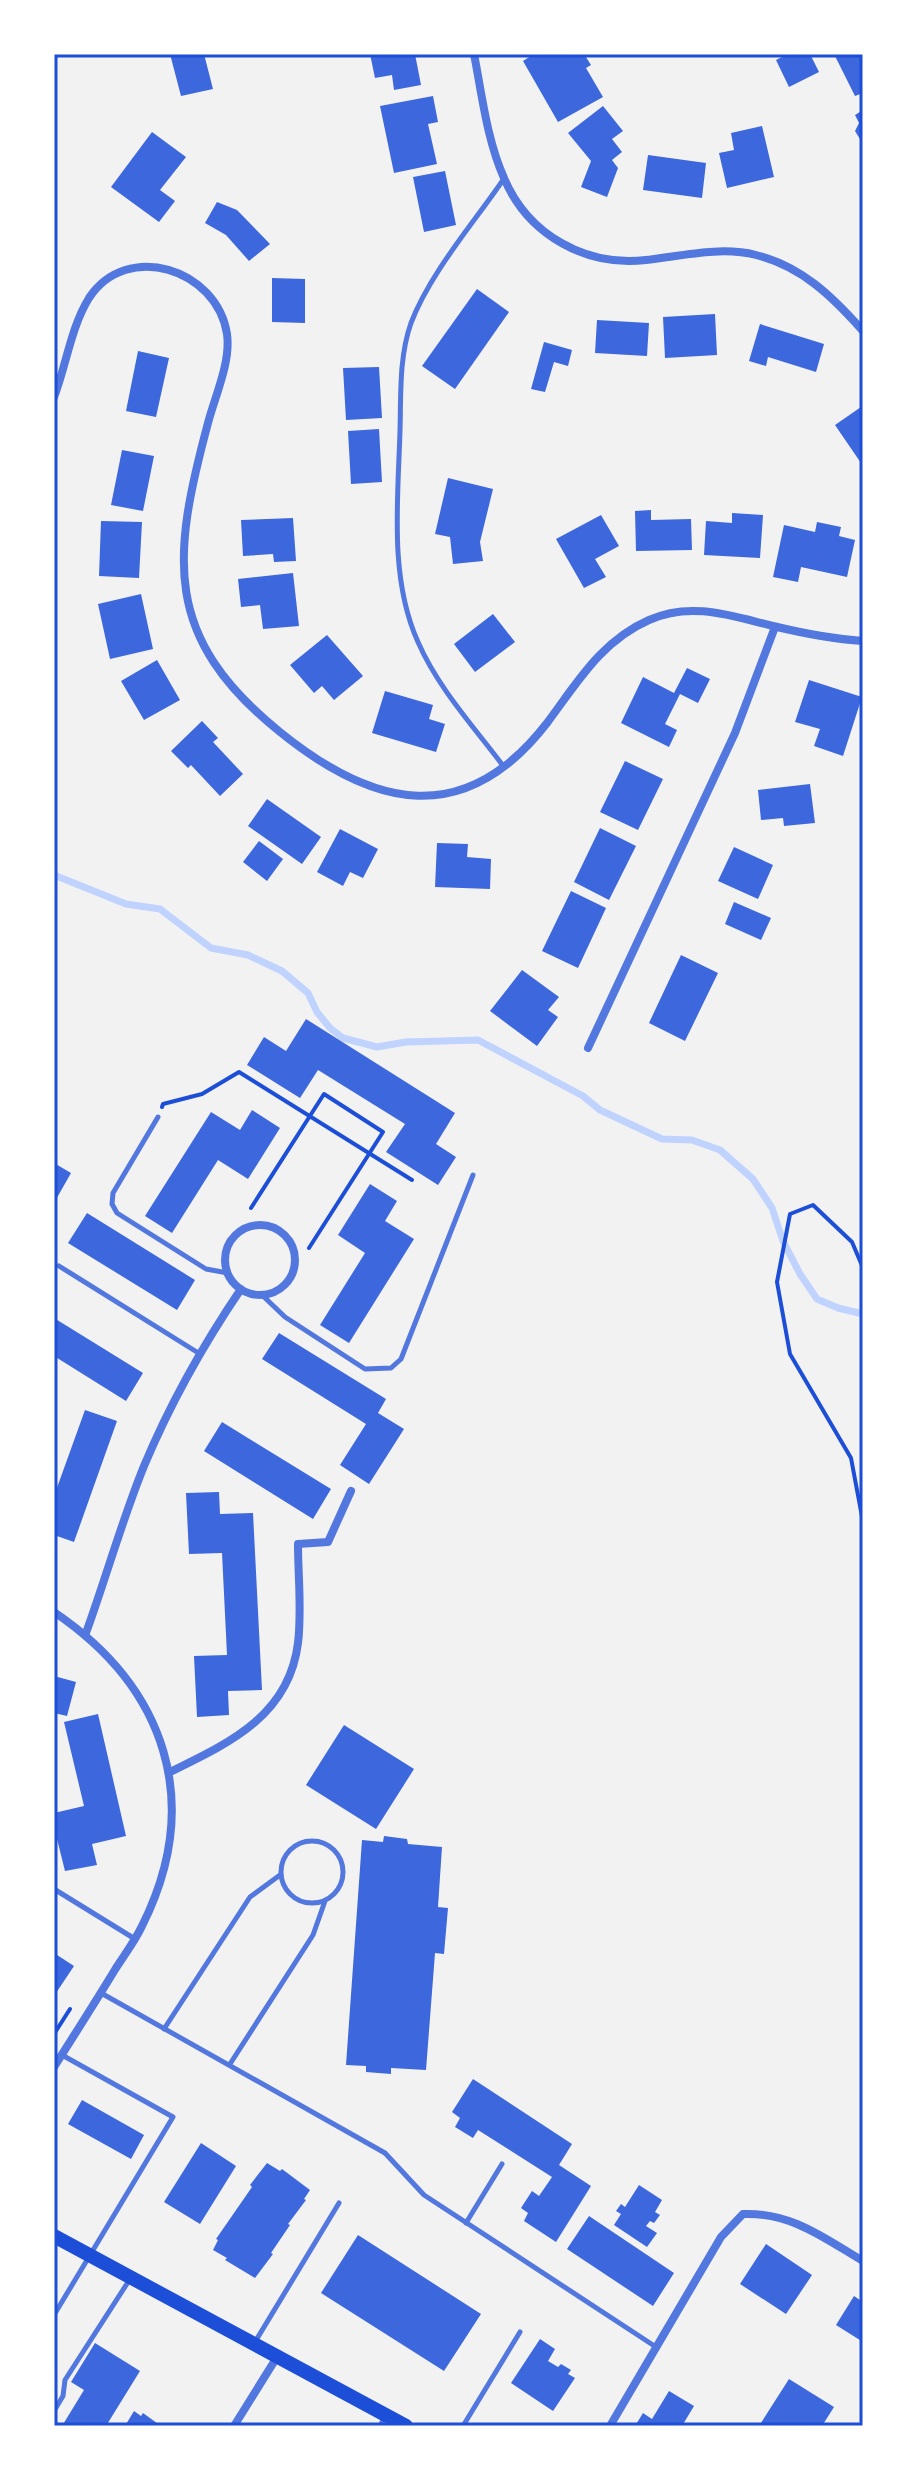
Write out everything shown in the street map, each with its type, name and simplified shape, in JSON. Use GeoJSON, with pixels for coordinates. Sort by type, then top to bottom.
{"type":"FeatureCollection","features":[{"type":"Feature","properties":{"kind":"main road"},"geometry":{"type":"LineString","coordinates":[[54,2236],[254,2344],[383,2420],[406,2426]]}},
{"type":"Feature","properties":{"kind":"street"},"geometry":{"type":"LineString","coordinates":[[474,54],[490,134],[504,179],[523,214],[546,235],[579,252],[606,259],[642,261],[716,253],[751,254],[803,273],[839,304],[863,331]]}},
{"type":"Feature","properties":{"kind":"street"},"geometry":{"type":"LineString","coordinates":[[54,397],[79,320],[89,299],[103,282],[124,271],[146,266],[185,274],[213,298],[228,337],[224,367],[186,517],[183,558],[188,603],[198,640],[228,684],[283,734],[333,768],[366,784],[397,794],[428,797],[465,789],[493,776],[519,755],[547,723],[598,655],[650,619],[682,610],[719,612],[775,627],[863,641]]}},
{"type":"Feature","properties":{"kind":"street"},"geometry":{"type":"LineString","coordinates":[[588,1048],[735,733],[775,627]]}},
{"type":"Feature","properties":{"kind":"street"},"geometry":{"type":"LineString","coordinates":[[259,1225],[280,1231],[293,1248],[294,1269],[282,1287],[262,1295],[241,1289],[228,1273],[227,1251],[239,1233],[259,1225]]}},
{"type":"Feature","properties":{"kind":"street"},"geometry":{"type":"LineString","coordinates":[[86,1633],[143,1468],[168,1412],[241,1289]]}},
{"type":"Feature","properties":{"kind":"street"},"geometry":{"type":"LineString","coordinates":[[170,1772],[233,1739],[278,1701],[294,1664],[299,1641],[298,1544],[328,1542],[351,1491]]}},
{"type":"Feature","properties":{"kind":"street"},"geometry":{"type":"LineString","coordinates":[[54,1612],[86,1633],[119,1670],[141,1703],[157,1733],[170,1772],[173,1820],[156,1894],[135,1939],[54,2067]]}},
{"type":"Feature","properties":{"kind":"street"},"geometry":{"type":"LineString","coordinates":[[610,2426],[721,2237],[743,2214],[767,2213],[791,2220],[863,2261]]}},
{"type":"Feature","properties":{"kind":"street"},"geometry":{"type":"LineString","coordinates":[[234,2426],[277,2357]]}},
{"type":"Feature","properties":{"kind":"lane"},"geometry":{"type":"LineString","coordinates":[[504,179],[433,281],[412,322],[402,356],[397,543],[404,596],[416,640],[435,677],[504,767]]}},
{"type":"Feature","properties":{"kind":"lane"},"geometry":{"type":"LineString","coordinates":[[158,1117],[113,1193],[112,1204],[117,1213],[206,1269],[228,1273]]}},
{"type":"Feature","properties":{"kind":"lane"},"geometry":{"type":"LineString","coordinates":[[262,1295],[285,1317],[365,1369],[391,1368],[401,1359],[473,1175]]}},
{"type":"Feature","properties":{"kind":"lane"},"geometry":{"type":"LineString","coordinates":[[59,1266],[200,1354]]}},
{"type":"Feature","properties":{"kind":"lane"},"geometry":{"type":"LineString","coordinates":[[230,2064],[313,1935],[325,1901],[339,1888],[343,1869],[341,1859],[328,1845],[309,1841],[291,1849],[285,1856],[280,1875],[288,1893],[305,1903],[325,1901]]}},
{"type":"Feature","properties":{"kind":"lane"},"geometry":{"type":"LineString","coordinates":[[164,2029],[250,1897],[280,1875]]}},
{"type":"Feature","properties":{"kind":"lane"},"geometry":{"type":"LineString","coordinates":[[54,1889],[135,1939]]}},
{"type":"Feature","properties":{"kind":"lane"},"geometry":{"type":"LineString","coordinates":[[101,1993],[385,2153],[424,2195],[656,2347]]}},
{"type":"Feature","properties":{"kind":"lane"},"geometry":{"type":"LineString","coordinates":[[54,2315],[173,2117],[62,2055]]}},
{"type":"Feature","properties":{"kind":"lane"},"geometry":{"type":"LineString","coordinates":[[466,2223],[502,2164]]}},
{"type":"Feature","properties":{"kind":"lane"},"geometry":{"type":"LineString","coordinates":[[254,2344],[339,2203]]}},
{"type":"Feature","properties":{"kind":"lane"},"geometry":{"type":"LineString","coordinates":[[54,2411],[63,2396],[65,2380],[130,2278]]}},
{"type":"Feature","properties":{"kind":"lane"},"geometry":{"type":"LineString","coordinates":[[463,2426],[520,2332]]}},
{"type":"Feature","properties":{"kind":"path"},"geometry":{"type":"LineString","coordinates":[[158,1117],[163,1104],[202,1094],[239,1072],[412,1180]]}},
{"type":"Feature","properties":{"kind":"path"},"geometry":{"type":"LineString","coordinates":[[251,1208],[324,1094],[383,1132],[309,1248]]}},
{"type":"Feature","properties":{"kind":"path"},"geometry":{"type":"LineString","coordinates":[[863,1268],[852,1242],[813,1205],[790,1214],[777,1282],[790,1354],[851,1458],[863,1522]]}},
{"type":"Feature","properties":{"kind":"building"},"geometry":{"type":"Polygon","coordinates":[[[170,54],[204,54],[213,89],[181,96],[170,54]]]}},
{"type":"Feature","properties":{"kind":"building"},"geometry":{"type":"Polygon","coordinates":[[[370,54],[415,54],[421,85],[394,90],[392,75],[375,78],[370,54]]]}},
{"type":"Feature","properties":{"kind":"building"},"geometry":{"type":"Polygon","coordinates":[[[534,54],[584,54],[591,65],[586,68],[603,97],[558,122],[523,61],[534,54]]]}},
{"type":"Feature","properties":{"kind":"building"},"geometry":{"type":"Polygon","coordinates":[[[788,54],[810,54],[819,72],[789,87],[776,60],[788,54]]]}},
{"type":"Feature","properties":{"kind":"building"},"geometry":{"type":"Polygon","coordinates":[[[834,54],[863,54],[863,93],[855,96],[834,54]]]}},
{"type":"Feature","properties":{"kind":"building"},"geometry":{"type":"Polygon","coordinates":[[[433,96],[438,122],[428,124],[437,164],[394,173],[380,106],[433,96]]]}},
{"type":"Feature","properties":{"kind":"building"},"geometry":{"type":"Polygon","coordinates":[[[603,106],[623,131],[612,139],[622,152],[612,160],[618,168],[607,197],[581,187],[591,161],[568,133],[603,106]]]}},
{"type":"Feature","properties":{"kind":"building"},"geometry":{"type":"Polygon","coordinates":[[[863,110],[863,144],[855,131],[859,123],[855,115],[863,110]]]}},
{"type":"Feature","properties":{"kind":"building"},"geometry":{"type":"Polygon","coordinates":[[[762,126],[774,177],[727,188],[719,153],[734,150],[731,133],[762,126]]]}},
{"type":"Feature","properties":{"kind":"building"},"geometry":{"type":"Polygon","coordinates":[[[152,132],[186,157],[160,190],[175,201],[159,222],[111,187],[152,132]]]}},
{"type":"Feature","properties":{"kind":"building"},"geometry":{"type":"Polygon","coordinates":[[[648,155],[706,163],[702,198],[643,190],[648,155]]]}},
{"type":"Feature","properties":{"kind":"building"},"geometry":{"type":"Polygon","coordinates":[[[445,171],[456,225],[424,232],[413,177],[445,171]]]}},
{"type":"Feature","properties":{"kind":"building"},"geometry":{"type":"Polygon","coordinates":[[[217,202],[237,210],[270,244],[249,261],[226,235],[205,223],[217,202]]]}},
{"type":"Feature","properties":{"kind":"building"},"geometry":{"type":"Polygon","coordinates":[[[272,278],[305,279],[305,323],[272,322],[272,278]]]}},
{"type":"Feature","properties":{"kind":"building"},"geometry":{"type":"Polygon","coordinates":[[[477,289],[509,312],[455,389],[422,366],[477,289]]]}},
{"type":"Feature","properties":{"kind":"building"},"geometry":{"type":"Polygon","coordinates":[[[715,314],[717,355],[665,358],[663,317],[715,314]]]}},
{"type":"Feature","properties":{"kind":"building"},"geometry":{"type":"Polygon","coordinates":[[[597,320],[649,323],[647,356],[595,353],[597,320]]]}},
{"type":"Feature","properties":{"kind":"building"},"geometry":{"type":"Polygon","coordinates":[[[760,324],[824,344],[816,372],[768,357],[766,366],[749,361],[760,324]]]}},
{"type":"Feature","properties":{"kind":"building"},"geometry":{"type":"Polygon","coordinates":[[[544,342],[572,350],[568,366],[554,362],[545,392],[531,389],[544,342]]]}},
{"type":"Feature","properties":{"kind":"building"},"geometry":{"type":"Polygon","coordinates":[[[138,351],[169,358],[156,417],[126,411],[138,351]]]}},
{"type":"Feature","properties":{"kind":"building"},"geometry":{"type":"Polygon","coordinates":[[[379,367],[382,418],[346,420],[343,368],[379,367]]]}},
{"type":"Feature","properties":{"kind":"building"},"geometry":{"type":"Polygon","coordinates":[[[861,407],[863,410],[863,466],[835,425],[861,407]]]}},
{"type":"Feature","properties":{"kind":"building"},"geometry":{"type":"Polygon","coordinates":[[[379,429],[382,482],[351,484],[348,431],[379,429]]]}},
{"type":"Feature","properties":{"kind":"building"},"geometry":{"type":"Polygon","coordinates":[[[122,450],[154,456],[143,511],[111,505],[122,450]]]}},
{"type":"Feature","properties":{"kind":"building"},"geometry":{"type":"Polygon","coordinates":[[[448,478],[493,489],[480,542],[483,561],[453,564],[450,537],[435,534],[448,478]]]}},
{"type":"Feature","properties":{"kind":"building"},"geometry":{"type":"Polygon","coordinates":[[[651,510],[651,520],[691,519],[692,550],[636,551],[635,511],[651,510]]]}},
{"type":"Feature","properties":{"kind":"building"},"geometry":{"type":"Polygon","coordinates":[[[732,513],[763,515],[760,558],[704,555],[706,521],[732,523],[732,513]]]}},
{"type":"Feature","properties":{"kind":"building"},"geometry":{"type":"Polygon","coordinates":[[[601,515],[619,546],[595,559],[606,577],[584,588],[556,539],[601,515]]]}},
{"type":"Feature","properties":{"kind":"building"},"geometry":{"type":"Polygon","coordinates":[[[293,518],[296,561],[274,562],[273,554],[243,556],[241,520],[293,518]]]}},
{"type":"Feature","properties":{"kind":"building"},"geometry":{"type":"Polygon","coordinates":[[[101,521],[142,522],[139,578],[99,576],[101,521]]]}},
{"type":"Feature","properties":{"kind":"building"},"geometry":{"type":"Polygon","coordinates":[[[817,522],[841,527],[839,536],[855,540],[847,577],[801,567],[798,582],[773,577],[784,525],[815,532],[817,522]]]}},
{"type":"Feature","properties":{"kind":"building"},"geometry":{"type":"Polygon","coordinates":[[[293,573],[299,626],[263,629],[260,605],[241,607],[238,579],[293,573]]]}},
{"type":"Feature","properties":{"kind":"building"},"geometry":{"type":"Polygon","coordinates":[[[141,594],[153,649],[110,659],[98,604],[141,594]]]}},
{"type":"Feature","properties":{"kind":"building"},"geometry":{"type":"Polygon","coordinates":[[[493,614],[515,642],[475,672],[454,644],[493,614]]]}},
{"type":"Feature","properties":{"kind":"building"},"geometry":{"type":"Polygon","coordinates":[[[327,635],[363,676],[334,700],[322,686],[314,693],[290,665],[327,635]]]}},
{"type":"Feature","properties":{"kind":"building"},"geometry":{"type":"Polygon","coordinates":[[[157,660],[180,700],[144,720],[121,681],[157,660]]]}},
{"type":"Feature","properties":{"kind":"building"},"geometry":{"type":"Polygon","coordinates":[[[687,668],[710,679],[698,703],[680,694],[665,724],[677,730],[669,747],[621,723],[643,677],[674,693],[687,668]]]}},
{"type":"Feature","properties":{"kind":"building"},"geometry":{"type":"Polygon","coordinates":[[[809,680],[862,697],[843,756],[814,746],[820,729],[795,722],[809,680]]]}},
{"type":"Feature","properties":{"kind":"building"},"geometry":{"type":"Polygon","coordinates":[[[385,691],[433,705],[429,719],[445,724],[436,752],[372,733],[385,691]]]}},
{"type":"Feature","properties":{"kind":"building"},"geometry":{"type":"Polygon","coordinates":[[[202,721],[218,738],[213,742],[243,774],[220,796],[191,765],[188,768],[171,751],[202,721]]]}},
{"type":"Feature","properties":{"kind":"building"},"geometry":{"type":"Polygon","coordinates":[[[625,761],[663,779],[638,830],[600,812],[625,761]]]}},
{"type":"Feature","properties":{"kind":"building"},"geometry":{"type":"Polygon","coordinates":[[[810,784],[815,823],[784,826],[783,818],[761,820],[758,790],[810,784]]]}},
{"type":"Feature","properties":{"kind":"building"},"geometry":{"type":"Polygon","coordinates":[[[267,799],[321,837],[302,864],[248,826],[267,799]]]}},
{"type":"Feature","properties":{"kind":"building"},"geometry":{"type":"Polygon","coordinates":[[[600,828],[636,846],[609,900],[574,882],[600,828]]]}},
{"type":"Feature","properties":{"kind":"building"},"geometry":{"type":"Polygon","coordinates":[[[340,829],[378,849],[363,878],[350,872],[343,886],[317,872],[340,829]]]}},
{"type":"Feature","properties":{"kind":"building"},"geometry":{"type":"Polygon","coordinates":[[[259,841],[283,859],[267,881],[243,862],[259,841]]]}},
{"type":"Feature","properties":{"kind":"building"},"geometry":{"type":"Polygon","coordinates":[[[437,843],[468,844],[467,857],[491,859],[490,889],[435,887],[437,843]]]}},
{"type":"Feature","properties":{"kind":"building"},"geometry":{"type":"Polygon","coordinates":[[[734,847],[773,865],[758,899],[718,881],[734,847]]]}},
{"type":"Feature","properties":{"kind":"building"},"geometry":{"type":"Polygon","coordinates":[[[571,891],[606,908],[578,968],[542,951],[571,891]]]}},
{"type":"Feature","properties":{"kind":"building"},"geometry":{"type":"Polygon","coordinates":[[[734,902],[771,918],[761,940],[725,924],[734,902]]]}},
{"type":"Feature","properties":{"kind":"building"},"geometry":{"type":"Polygon","coordinates":[[[681,955],[718,973],[685,1041],[649,1023],[681,955]]]}},
{"type":"Feature","properties":{"kind":"building"},"geometry":{"type":"Polygon","coordinates":[[[522,970],[559,997],[548,1010],[558,1017],[537,1046],[490,1011],[522,970]]]}},
{"type":"Feature","properties":{"kind":"building"},"geometry":{"type":"Polygon","coordinates":[[[306,1019],[455,1113],[436,1144],[456,1157],[438,1185],[386,1152],[405,1124],[318,1070],[300,1098],[247,1065],[264,1037],[286,1051],[306,1019]]]}},
{"type":"Feature","properties":{"kind":"building"},"geometry":{"type":"Polygon","coordinates":[[[252,1110],[280,1128],[248,1179],[218,1160],[172,1233],[145,1216],[211,1112],[240,1130],[252,1110]]]}},
{"type":"Feature","properties":{"kind":"building"},"geometry":{"type":"Polygon","coordinates":[[[54,1163],[71,1173],[54,1203],[54,1163]]]}},
{"type":"Feature","properties":{"kind":"building"},"geometry":{"type":"Polygon","coordinates":[[[370,1184],[397,1201],[385,1221],[414,1239],[349,1343],[320,1325],[365,1253],[338,1235],[370,1184]]]}},
{"type":"Feature","properties":{"kind":"building"},"geometry":{"type":"Polygon","coordinates":[[[87,1213],[195,1280],[177,1310],[68,1243],[87,1213]]]}},
{"type":"Feature","properties":{"kind":"building"},"geometry":{"type":"Polygon","coordinates":[[[54,1318],[143,1373],[126,1401],[54,1356],[54,1318]]]}},
{"type":"Feature","properties":{"kind":"building"},"geometry":{"type":"Polygon","coordinates":[[[279,1333],[386,1399],[378,1413],[404,1429],[369,1484],[340,1465],[366,1424],[262,1359],[279,1333]]]}},
{"type":"Feature","properties":{"kind":"building"},"geometry":{"type":"Polygon","coordinates":[[[85,1410],[117,1421],[74,1542],[54,1535],[54,1496],[85,1410]]]}},
{"type":"Feature","properties":{"kind":"building"},"geometry":{"type":"Polygon","coordinates":[[[222,1422],[331,1489],[313,1519],[204,1451],[222,1422]]]}},
{"type":"Feature","properties":{"kind":"building"},"geometry":{"type":"Polygon","coordinates":[[[219,1492],[220,1514],[253,1513],[262,1690],[228,1691],[229,1715],[197,1717],[194,1656],[227,1655],[222,1553],[189,1554],[186,1493],[219,1492]]]}},
{"type":"Feature","properties":{"kind":"building"},"geometry":{"type":"Polygon","coordinates":[[[54,1676],[76,1682],[67,1716],[54,1713],[54,1676]]]}},
{"type":"Feature","properties":{"kind":"building"},"geometry":{"type":"Polygon","coordinates":[[[98,1714],[126,1836],[92,1844],[97,1865],[65,1871],[54,1827],[54,1813],[84,1806],[64,1722],[98,1714]]]}},
{"type":"Feature","properties":{"kind":"building"},"geometry":{"type":"Polygon","coordinates":[[[344,1725],[414,1769],[376,1829],[306,1785],[344,1725]]]}},
{"type":"Feature","properties":{"kind":"building"},"geometry":{"type":"Polygon","coordinates":[[[384,1836],[407,1839],[408,1844],[442,1847],[438,1907],[448,1908],[444,1954],[435,1953],[426,2070],[391,2068],[391,2074],[366,2072],[366,2066],[346,2065],[362,1840],[383,1842],[384,1836]]]}},
{"type":"Feature","properties":{"kind":"building"},"geometry":{"type":"Polygon","coordinates":[[[54,1953],[74,1966],[54,1996],[54,1953]]]}},
{"type":"Feature","properties":{"kind":"building"},"geometry":{"type":"Polygon","coordinates":[[[473,2079],[572,2144],[559,2165],[591,2186],[556,2242],[524,2221],[528,2213],[521,2208],[532,2191],[539,2196],[552,2177],[478,2130],[473,2138],[455,2127],[460,2118],[452,2112],[473,2079]]]}},
{"type":"Feature","properties":{"kind":"building"},"geometry":{"type":"Polygon","coordinates":[[[82,2100],[144,2135],[131,2159],[68,2124],[82,2100]]]}},
{"type":"Feature","properties":{"kind":"building"},"geometry":{"type":"Polygon","coordinates":[[[201,2143],[236,2166],[200,2224],[164,2202],[201,2143]]]}},
{"type":"Feature","properties":{"kind":"building"},"geometry":{"type":"Polygon","coordinates":[[[267,2163],[280,2171],[282,2169],[310,2190],[273,2254],[255,2278],[213,2250],[216,2239],[267,2163]]]}},
{"type":"Feature","properties":{"kind":"building"},"geometry":{"type":"Polygon","coordinates":[[[639,2185],[662,2200],[655,2212],[660,2215],[654,2223],[650,2221],[646,2226],[657,2233],[647,2247],[614,2225],[621,2214],[616,2211],[621,2204],[625,2207],[639,2185]]]}},
{"type":"Feature","properties":{"kind":"building"},"geometry":{"type":"Polygon","coordinates":[[[589,2216],[674,2273],[653,2306],[567,2249],[589,2216]]]}},
{"type":"Feature","properties":{"kind":"building"},"geometry":{"type":"Polygon","coordinates":[[[358,2235],[481,2314],[444,2371],[321,2293],[358,2235]]]}},
{"type":"Feature","properties":{"kind":"building"},"geometry":{"type":"Polygon","coordinates":[[[766,2244],[812,2275],[786,2314],[740,2284],[766,2244]]]}},
{"type":"Feature","properties":{"kind":"building"},"geometry":{"type":"Polygon","coordinates":[[[854,2296],[863,2302],[863,2342],[836,2325],[854,2296]]]}},
{"type":"Feature","properties":{"kind":"building"},"geometry":{"type":"Polygon","coordinates":[[[540,2339],[555,2349],[548,2361],[571,2370],[568,2374],[575,2378],[553,2411],[511,2383],[540,2339]]]}},
{"type":"Feature","properties":{"kind":"building"},"geometry":{"type":"Polygon","coordinates":[[[95,2343],[140,2371],[106,2426],[62,2426],[84,2390],[71,2382],[95,2343]]]}},
{"type":"Feature","properties":{"kind":"building"},"geometry":{"type":"Polygon","coordinates":[[[789,2379],[834,2407],[822,2426],[759,2426],[789,2379]]]}},
{"type":"Feature","properties":{"kind":"building"},"geometry":{"type":"Polygon","coordinates":[[[669,2391],[694,2406],[682,2426],[635,2426],[643,2413],[652,2419],[669,2391]]]}},
{"type":"Feature","properties":{"kind":"building"},"geometry":{"type":"Polygon","coordinates":[[[134,2411],[141,2416],[143,2413],[161,2426],[125,2426],[134,2411]]]}},
{"type":"Feature","properties":{"kind":"waterway"},"geometry":{"type":"LineString","coordinates":[[54,875],[126,904],[160,909],[211,948],[248,955],[282,971],[308,993],[317,1012],[343,1038],[377,1047],[406,1042],[478,1040],[583,1096],[600,1110],[662,1139],[692,1140],[720,1150],[753,1179],[772,1208],[783,1241],[817,1299],[863,1314]]}}]}
